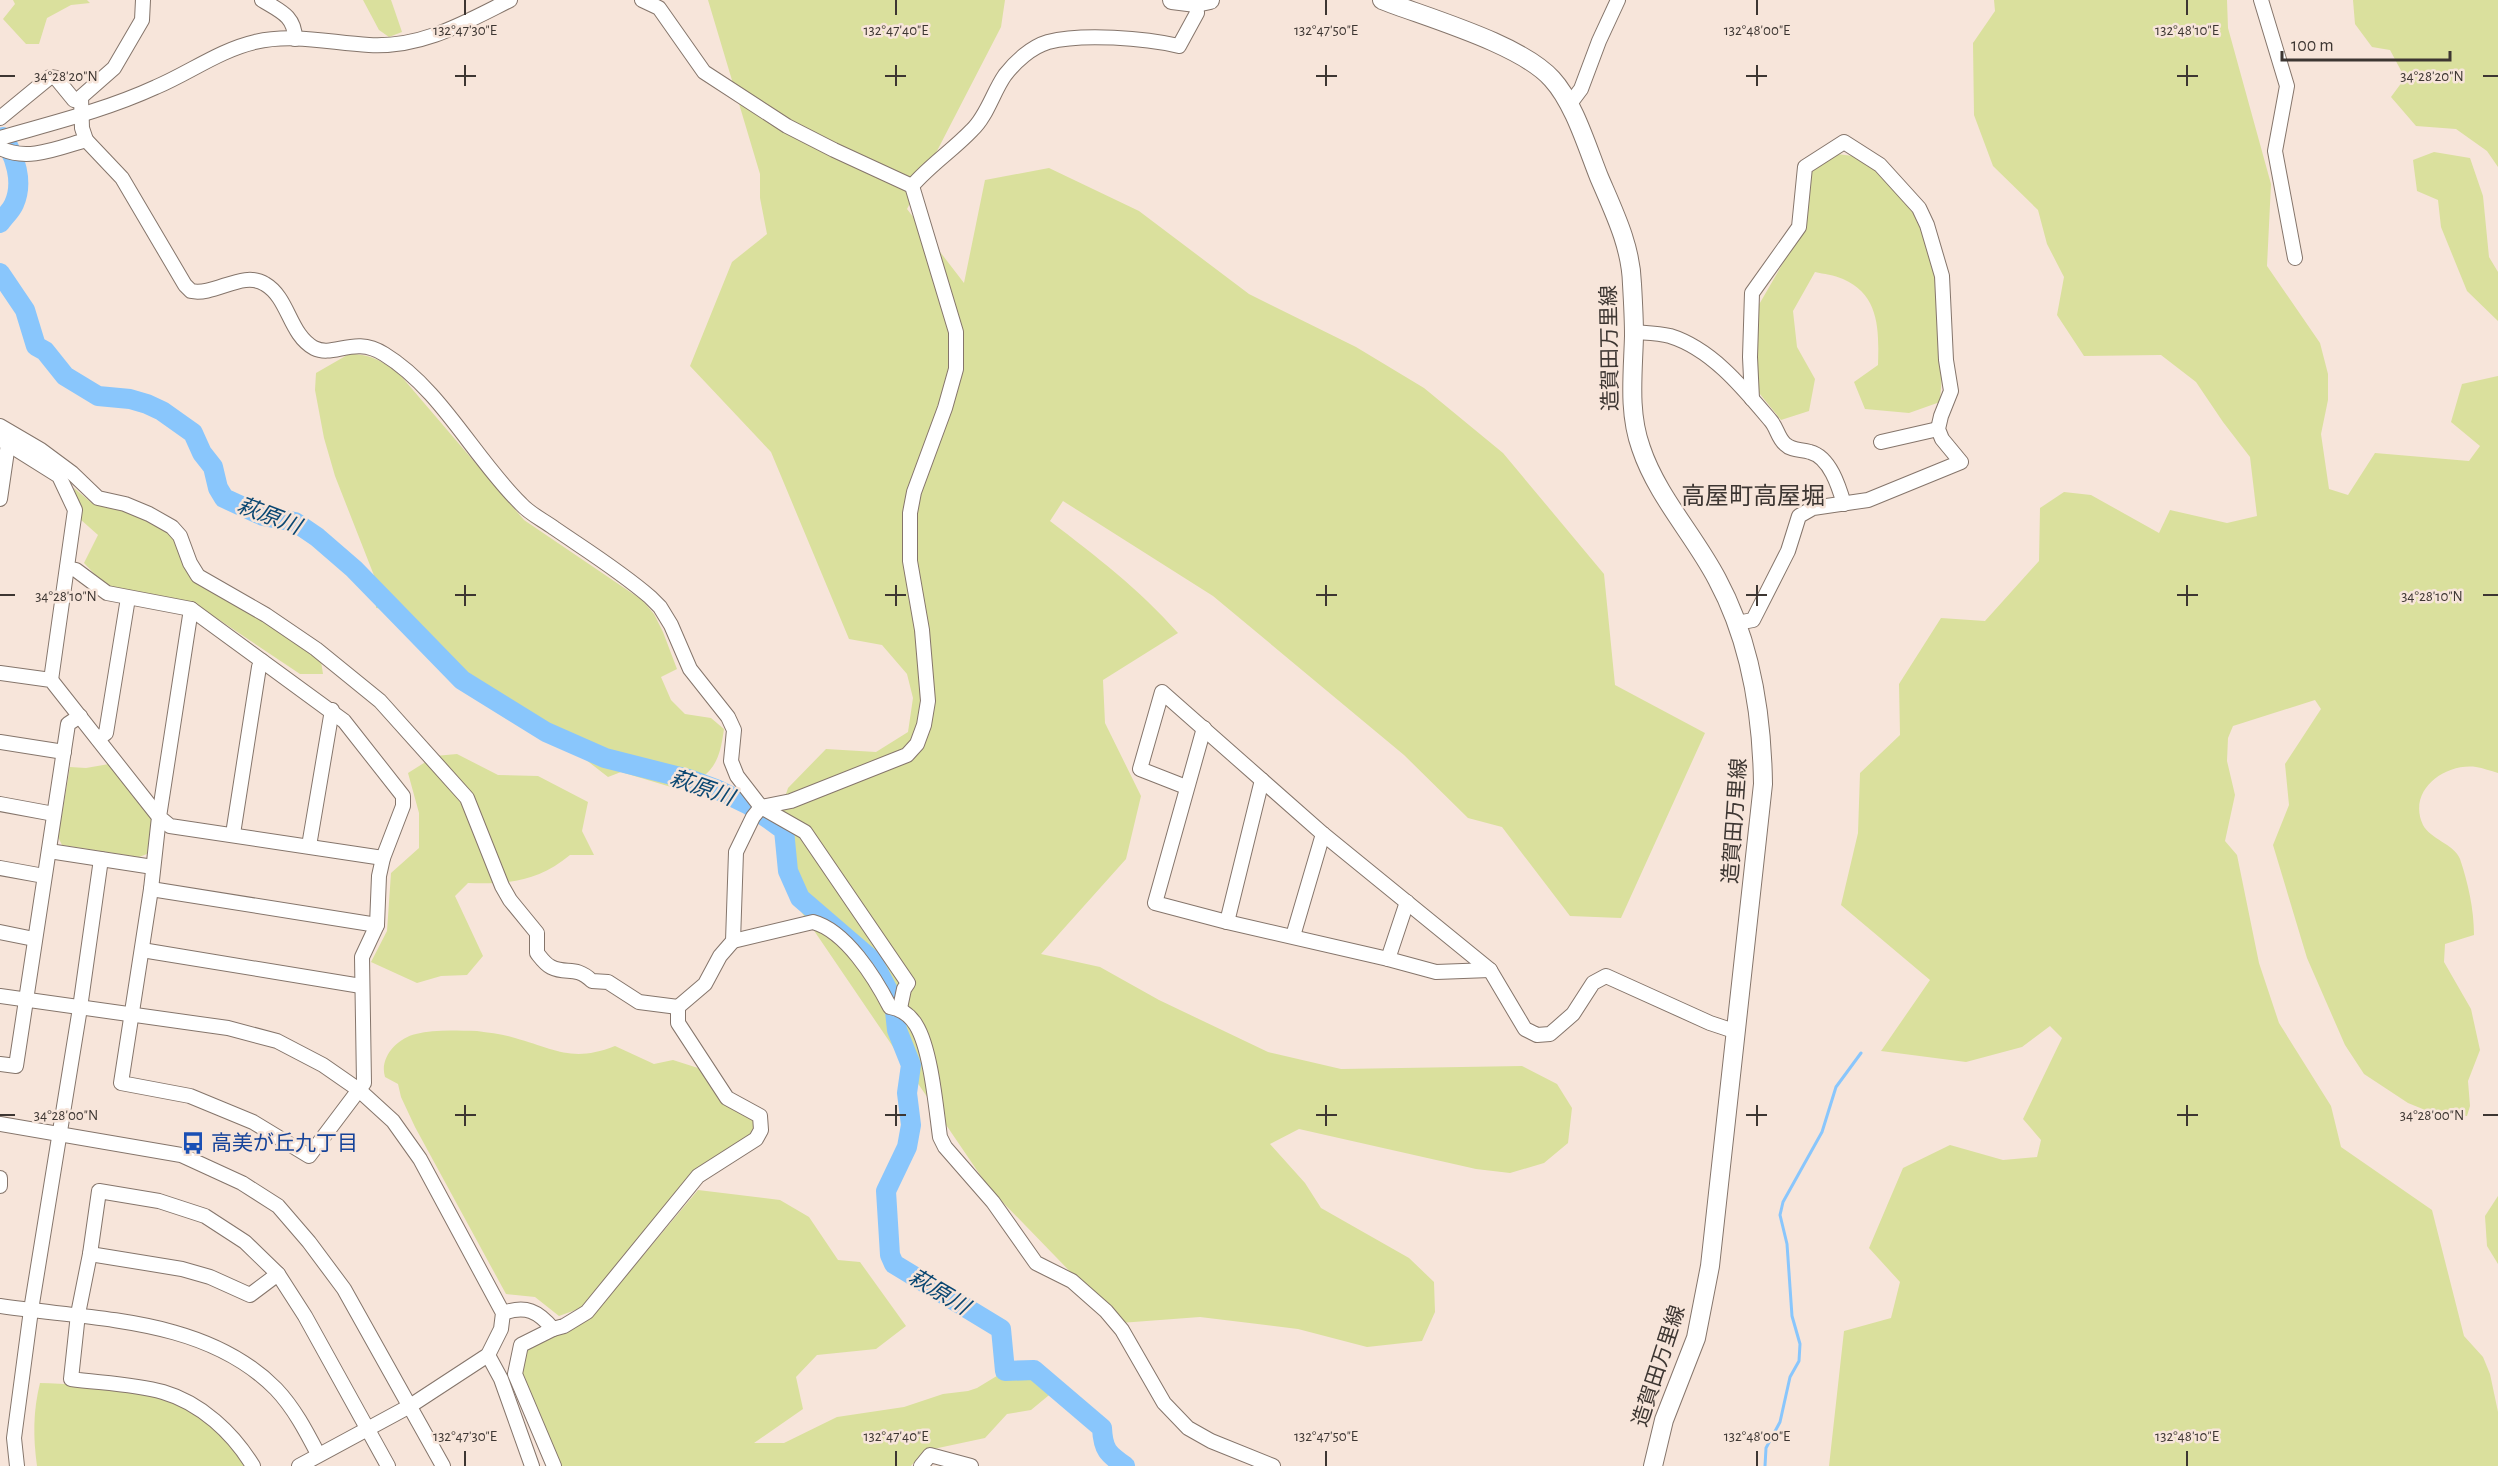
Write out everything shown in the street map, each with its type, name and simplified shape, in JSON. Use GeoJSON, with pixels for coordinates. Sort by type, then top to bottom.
{"type":"FeatureCollection","features":[{"type":"Feature","properties":{"kind":"main road"},"geometry":{"type":"LineString","coordinates":[[1172,0],[1203,2]]}},
{"type":"Feature","properties":{"kind":"main road","name":"造賀田万里線"},"geometry":{"type":"LineString","coordinates":[[1382,0],[1510,49],[1547,74],[1569,105],[1619,223],[1631,265],[1634,332],[1632,415],[1641,449],[1655,478],[1717,579],[1737,623],[1758,701],[1763,742],[1763,784],[1706,1294],[1696,1338],[1664,1420],[1653,1466]]}},
{"type":"Feature","properties":{"kind":"street"},"geometry":{"type":"LineString","coordinates":[[143,0],[142,20],[114,68],[86,92],[80,101],[86,140],[122,178],[191,291],[207,292],[254,280],[265,283],[279,299],[299,334],[316,349],[326,351],[355,345],[366,346],[381,352],[405,367],[462,431],[522,506],[650,597],[660,607],[671,625],[690,669],[728,717],[734,730],[730,760],[737,776],[761,807],[805,832],[908,983],[895,1008]]}},
{"type":"Feature","properties":{"kind":"street"},"geometry":{"type":"LineString","coordinates":[[262,0],[290,20],[295,26],[295,39]]}},
{"type":"Feature","properties":{"kind":"street"},"geometry":{"type":"LineString","coordinates":[[0,138],[82,115],[155,88],[244,45],[281,38],[370,46],[406,44],[455,29],[510,0]]}},
{"type":"Feature","properties":{"kind":"street"},"geometry":{"type":"LineString","coordinates":[[642,0],[659,8],[704,72],[788,126],[912,186],[956,332],[956,369],[945,408],[914,492],[910,513],[910,561],[922,630],[925,663],[927,701],[924,725],[917,744],[907,755],[790,801],[761,807],[753,817],[736,852],[733,940]]}},
{"type":"Feature","properties":{"kind":"street"},"geometry":{"type":"LineString","coordinates":[[1569,105],[1581,89],[1599,40],[1618,0]]}},
{"type":"Feature","properties":{"kind":"street"},"geometry":{"type":"LineString","coordinates":[[2261,0],[2287,86],[2275,151],[2295,258]]}},
{"type":"Feature","properties":{"kind":"street"},"geometry":{"type":"LineString","coordinates":[[912,186],[926,169],[974,129],[1005,74],[1024,54],[1046,43],[1067,39],[1132,39],[1179,46],[1203,2]]}},
{"type":"Feature","properties":{"kind":"street"},"geometry":{"type":"LineString","coordinates":[[0,118],[50,77],[56,78],[74,100],[80,101]]}},
{"type":"Feature","properties":{"kind":"street"},"geometry":{"type":"LineString","coordinates":[[0,148],[8,152],[28,154],[86,140]]}},
{"type":"Feature","properties":{"kind":"street"},"geometry":{"type":"LineString","coordinates":[[1737,623],[1753,620],[1788,551],[1799,516],[1813,508],[1868,500],[1961,462],[1942,439],[1938,429],[1951,391],[1946,360],[1942,276],[1927,225],[1918,208],[1880,165],[1844,142],[1805,167],[1799,227],[1752,293],[1750,357],[1752,399]]}},
{"type":"Feature","properties":{"kind":"street"},"geometry":{"type":"LineString","coordinates":[[1634,332],[1659,334],[1691,345],[1730,376],[1777,428],[1780,439],[1786,446],[1813,452],[1825,464],[1839,485],[1844,504]]}},
{"type":"Feature","properties":{"kind":"street"},"geometry":{"type":"LineString","coordinates":[[0,426],[41,450],[72,473],[98,498],[125,504],[172,527],[180,536],[190,563],[198,576],[283,626],[316,649],[380,701],[467,798],[501,886],[537,933],[537,953],[550,967],[575,970],[592,981],[608,982],[639,1002],[678,1007],[705,984],[720,956],[733,940],[813,922],[821,924],[848,946],[868,969],[895,1008],[916,1025],[927,1056],[940,1137],[945,1147],[993,1202],[1036,1263],[1072,1281],[1106,1311],[1122,1330],[1164,1402],[1188,1428],[1211,1441],[1273,1466]]}},
{"type":"Feature","properties":{"kind":"street"},"geometry":{"type":"LineString","coordinates":[[1881,442],[1938,429]]}},
{"type":"Feature","properties":{"kind":"street"},"geometry":{"type":"LineString","coordinates":[[0,499],[4,441],[59,476],[75,510],[51,680]]}},
{"type":"Feature","properties":{"kind":"street"},"geometry":{"type":"LineString","coordinates":[[68,568],[76,570],[107,593],[191,609],[332,710],[344,721],[403,796],[403,806],[383,858],[379,876],[377,925],[362,957],[364,1083],[309,1156],[253,1122],[190,1096],[121,1083],[152,889],[159,816],[191,609]]}},
{"type":"Feature","properties":{"kind":"street"},"geometry":{"type":"LineString","coordinates":[[98,739],[106,733],[128,598]]}},
{"type":"Feature","properties":{"kind":"street"},"geometry":{"type":"LineString","coordinates":[[233,834],[259,667],[262,661]]}},
{"type":"Feature","properties":{"kind":"street"},"geometry":{"type":"LineString","coordinates":[[0,673],[51,680],[159,816],[170,826],[383,858]]}},
{"type":"Feature","properties":{"kind":"street"},"geometry":{"type":"LineString","coordinates":[[1186,787],[1140,769],[1162,692],[1323,834],[1490,970],[1525,1029],[1537,1035],[1550,1034],[1573,1014],[1593,983],[1606,976],[1710,1023],[1737,1032]]}},
{"type":"Feature","properties":{"kind":"street"},"geometry":{"type":"LineString","coordinates":[[309,846],[332,710]]}},
{"type":"Feature","properties":{"kind":"street"},"geometry":{"type":"LineString","coordinates":[[0,1064],[16,1066],[68,723],[80,716]]}},
{"type":"Feature","properties":{"kind":"street"},"geometry":{"type":"LineString","coordinates":[[1203,728],[1155,903],[1436,972],[1490,970]]}},
{"type":"Feature","properties":{"kind":"street"},"geometry":{"type":"LineString","coordinates":[[0,742],[64,752]]}},
{"type":"Feature","properties":{"kind":"street"},"geometry":{"type":"LineString","coordinates":[[1227,922],[1262,780]]}},
{"type":"Feature","properties":{"kind":"street"},"geometry":{"type":"LineString","coordinates":[[0,804],[54,814]]}},
{"type":"Feature","properties":{"kind":"street"},"geometry":{"type":"LineString","coordinates":[[1293,936],[1323,834]]}},
{"type":"Feature","properties":{"kind":"street"},"geometry":{"type":"LineString","coordinates":[[49,851],[153,867]]}},
{"type":"Feature","properties":{"kind":"street"},"geometry":{"type":"LineString","coordinates":[[17,1466],[14,1438],[31,1311],[61,1134],[101,859]]}},
{"type":"Feature","properties":{"kind":"street"},"geometry":{"type":"LineString","coordinates":[[0,868],[44,876]]}},
{"type":"Feature","properties":{"kind":"street"},"geometry":{"type":"LineString","coordinates":[[152,889],[377,925]]}},
{"type":"Feature","properties":{"kind":"street"},"geometry":{"type":"LineString","coordinates":[[1388,959],[1407,902]]}},
{"type":"Feature","properties":{"kind":"street"},"geometry":{"type":"LineString","coordinates":[[0,932],[34,939]]}},
{"type":"Feature","properties":{"kind":"street"},"geometry":{"type":"LineString","coordinates":[[142,950],[361,986]]}},
{"type":"Feature","properties":{"kind":"street"},"geometry":{"type":"LineString","coordinates":[[0,996],[228,1028],[277,1041],[323,1065],[359,1090],[393,1121],[420,1160],[503,1313],[501,1329],[488,1355],[410,1406],[299,1466]]}},
{"type":"Feature","properties":{"kind":"street"},"geometry":{"type":"LineString","coordinates":[[554,1466],[515,1374],[521,1345],[564,1326],[587,1312],[698,1176],[747,1146],[761,1130],[760,1116],[726,1098],[678,1023],[678,1007]]}},
{"type":"Feature","properties":{"kind":"street"},"geometry":{"type":"LineString","coordinates":[[0,1124],[181,1155],[242,1182],[278,1206],[309,1242],[344,1289],[443,1466]]}},
{"type":"Feature","properties":{"kind":"street"},"geometry":{"type":"LineString","coordinates":[[0,1178],[0,1186]]}},
{"type":"Feature","properties":{"kind":"street"},"geometry":{"type":"LineString","coordinates":[[253,1466],[229,1432],[196,1407],[163,1392],[72,1379],[78,1314],[99,1191],[159,1201],[205,1216],[245,1242],[278,1274],[305,1317],[388,1466]]}},
{"type":"Feature","properties":{"kind":"street"},"geometry":{"type":"LineString","coordinates":[[90,1254],[182,1269],[210,1277],[250,1295],[278,1274]]}},
{"type":"Feature","properties":{"kind":"street"},"geometry":{"type":"LineString","coordinates":[[0,1306],[31,1311],[78,1314],[199,1339],[243,1361],[276,1389],[298,1417],[318,1454]]}},
{"type":"Feature","properties":{"kind":"street"},"geometry":{"type":"LineString","coordinates":[[503,1313],[515,1309],[530,1309],[541,1315],[553,1329]]}},
{"type":"Feature","properties":{"kind":"street"},"geometry":{"type":"LineString","coordinates":[[488,1355],[501,1379],[532,1466]]}},
{"type":"Feature","properties":{"kind":"street"},"geometry":{"type":"LineString","coordinates":[[921,1466],[930,1455],[971,1466]]}},
{"type":"Feature","properties":{"kind":"green space"},"geometry":{"type":"Polygon","coordinates":[[[13,0],[87,0],[90,3],[71,5],[47,18],[39,44],[26,44],[3,19],[15,4],[13,0]]]}},
{"type":"Feature","properties":{"kind":"green space"},"geometry":{"type":"Polygon","coordinates":[[[363,0],[391,0],[402,32],[389,37],[379,30],[363,0]]]}},
{"type":"Feature","properties":{"kind":"green space"},"geometry":{"type":"Polygon","coordinates":[[[708,0],[1005,0],[1001,27],[907,209],[964,283],[985,180],[1049,168],[1139,211],[1249,294],[1356,347],[1424,388],[1503,453],[1604,574],[1615,685],[1705,733],[1621,918],[1570,916],[1502,827],[1468,818],[1404,755],[1213,596],[1063,501],[1050,521],[1133,588],[1178,633],[1103,680],[1105,723],[1141,796],[1126,859],[1041,954],[1100,967],[1159,1000],[1268,1052],[1341,1069],[1522,1066],[1557,1084],[1572,1108],[1568,1143],[1544,1163],[1510,1173],[1476,1169],[1299,1129],[1270,1144],[1305,1183],[1321,1208],[1409,1258],[1434,1282],[1435,1312],[1422,1341],[1367,1347],[1298,1329],[1200,1317],[1120,1323],[989,1188],[800,910],[779,862],[778,818],[788,788],[826,749],[876,752],[908,732],[913,698],[907,674],[882,645],[849,639],[771,452],[690,366],[732,262],[767,234],[760,198],[760,174],[708,0]]]}},
{"type":"Feature","properties":{"kind":"green space"},"geometry":{"type":"Polygon","coordinates":[[[1994,0],[2227,0],[2228,28],[2271,184],[2267,266],[2320,343],[2328,374],[2328,400],[2321,434],[2329,489],[2348,495],[2375,453],[2469,461],[2480,446],[2451,422],[2462,384],[2498,376],[2498,773],[2479,767],[2464,767],[2441,775],[2424,791],[2419,813],[2426,830],[2453,849],[2460,859],[2472,906],[2474,935],[2445,944],[2444,962],[2471,1009],[2480,1050],[2468,1081],[2470,1106],[2467,1116],[2430,1112],[2408,1103],[2364,1074],[2345,1045],[2307,958],[2273,845],[2289,805],[2285,764],[2321,709],[2315,700],[2233,726],[2228,738],[2227,761],[2235,795],[2225,841],[2237,855],[2259,963],[2279,1023],[2331,1106],[2341,1147],[2432,1210],[2464,1336],[2483,1357],[2490,1374],[2498,1412],[2498,1466],[1829,1466],[1844,1331],[1891,1318],[1900,1282],[1869,1248],[1903,1168],[1950,1145],[2003,1160],[2037,1157],[2041,1140],[2023,1119],[2062,1038],[2050,1026],[2022,1047],[1966,1062],[1881,1051],[1930,980],[1841,905],[1858,833],[1860,773],[1900,735],[1899,684],[1941,618],[1985,621],[2039,561],[2040,508],[2064,492],[2091,495],[2159,533],[2170,510],[2227,523],[2257,516],[2250,457],[2196,382],[2161,355],[2084,356],[2057,315],[2064,277],[2047,244],[2038,210],[1993,166],[1974,115],[1973,43],[1995,11],[1994,0]]]}},
{"type":"Feature","properties":{"kind":"green space"},"geometry":{"type":"Polygon","coordinates":[[[2353,0],[2498,0],[2498,167],[2487,151],[2456,129],[2416,126],[2391,97],[2405,78],[2390,50],[2372,47],[2355,24],[2353,0]]]}},
{"type":"Feature","properties":{"kind":"green space"},"geometry":{"type":"Polygon","coordinates":[[[2434,152],[2470,158],[2483,196],[2489,257],[2498,272],[2498,321],[2467,291],[2441,227],[2438,200],[2417,191],[2413,160],[2434,152]]]}},
{"type":"Feature","properties":{"kind":"green space"},"geometry":{"type":"Polygon","coordinates":[[[1837,154],[1853,156],[1883,173],[1916,212],[1940,278],[1943,359],[1940,402],[1909,413],[1865,409],[1854,382],[1878,365],[1877,327],[1871,304],[1855,286],[1840,278],[1815,272],[1793,311],[1797,347],[1815,379],[1809,411],[1781,420],[1755,388],[1757,308],[1802,230],[1810,173],[1837,154]]]}},
{"type":"Feature","properties":{"kind":"green space"},"geometry":{"type":"Polygon","coordinates":[[[349,354],[364,355],[377,360],[401,376],[524,520],[642,600],[654,614],[677,669],[661,677],[671,700],[685,714],[711,718],[724,729],[717,760],[707,773],[681,790],[621,772],[608,777],[549,731],[440,670],[403,611],[376,608],[375,578],[335,476],[324,438],[315,390],[316,373],[349,354]]]}},
{"type":"Feature","properties":{"kind":"green space"},"geometry":{"type":"Polygon","coordinates":[[[74,488],[93,504],[121,505],[169,528],[193,575],[281,629],[321,661],[323,674],[300,674],[197,605],[107,587],[84,563],[98,535],[80,519],[74,488]]]}},
{"type":"Feature","properties":{"kind":"green space"},"geometry":{"type":"Polygon","coordinates":[[[457,754],[498,775],[538,776],[588,802],[582,831],[594,855],[570,855],[546,871],[522,880],[468,883],[455,896],[483,956],[467,975],[441,976],[417,983],[371,962],[387,931],[391,873],[419,848],[419,813],[408,773],[435,756],[457,754]]]}},
{"type":"Feature","properties":{"kind":"green space"},"geometry":{"type":"Polygon","coordinates":[[[109,764],[152,817],[147,854],[139,857],[62,845],[58,837],[70,767],[86,768],[109,764]]]}},
{"type":"Feature","properties":{"kind":"green space"},"geometry":{"type":"Polygon","coordinates":[[[431,1031],[477,1031],[575,1054],[600,1051],[615,1046],[654,1064],[673,1060],[698,1068],[725,1102],[752,1116],[755,1126],[753,1137],[695,1172],[581,1308],[559,1316],[535,1297],[506,1294],[415,1127],[401,1097],[398,1084],[385,1077],[387,1056],[396,1044],[409,1036],[431,1031]]]}},
{"type":"Feature","properties":{"kind":"green space"},"geometry":{"type":"Polygon","coordinates":[[[698,1190],[780,1200],[809,1217],[838,1260],[860,1262],[906,1326],[876,1349],[817,1355],[796,1377],[803,1409],[754,1443],[784,1443],[837,1417],[904,1407],[943,1394],[968,1391],[1005,1371],[1034,1372],[1054,1391],[1031,1410],[1007,1414],[985,1438],[924,1451],[911,1466],[552,1466],[515,1375],[528,1340],[589,1320],[698,1190]]]}},
{"type":"Feature","properties":{"kind":"green space"},"geometry":{"type":"Polygon","coordinates":[[[2498,1196],[2498,1264],[2487,1246],[2485,1216],[2498,1196]]]}},
{"type":"Feature","properties":{"kind":"green space"},"geometry":{"type":"Polygon","coordinates":[[[40,1383],[122,1390],[183,1406],[201,1415],[215,1426],[247,1466],[37,1466],[34,1424],[40,1383]]]}},
{"type":"Feature","properties":{"kind":"waterway","name":"萩原川"},"geometry":{"type":"LineString","coordinates":[[0,223],[13,207],[18,187],[17,169],[3,137]]}},
{"type":"Feature","properties":{"kind":"waterway","name":"萩原川"},"geometry":{"type":"LineString","coordinates":[[0,273],[25,310],[36,346],[45,351],[65,376],[98,396],[130,399],[147,404],[162,411],[193,433],[202,453],[213,467],[218,488],[224,498],[263,516],[295,522],[317,537],[354,569],[462,680],[546,732],[605,758],[692,780],[716,789],[749,805],[784,830],[788,871],[800,898],[872,960],[894,1002],[897,1030],[911,1065],[907,1093],[911,1125],[907,1147],[886,1191],[890,1255],[894,1264],[1001,1329],[1005,1371],[1034,1370],[1102,1428],[1105,1447],[1125,1466]]}},
{"type":"Feature","properties":{"kind":"waterway"},"geometry":{"type":"LineString","coordinates":[[1765,1466],[1766,1448],[1780,1422],[1790,1377],[1799,1361],[1800,1344],[1792,1316],[1787,1244],[1780,1215],[1783,1202],[1822,1132],[1836,1087],[1861,1053]]}},
{"type":"Feature","properties":{"kind":"place","name":"高美が丘九丁目"},"geometry":{"type":"Point","coordinates":[193,1143]}},
{"type":"Feature","properties":{"kind":"district","name":"高屋町高屋堀"},"geometry":{"type":"Point","coordinates":[1753,497]}}]}
